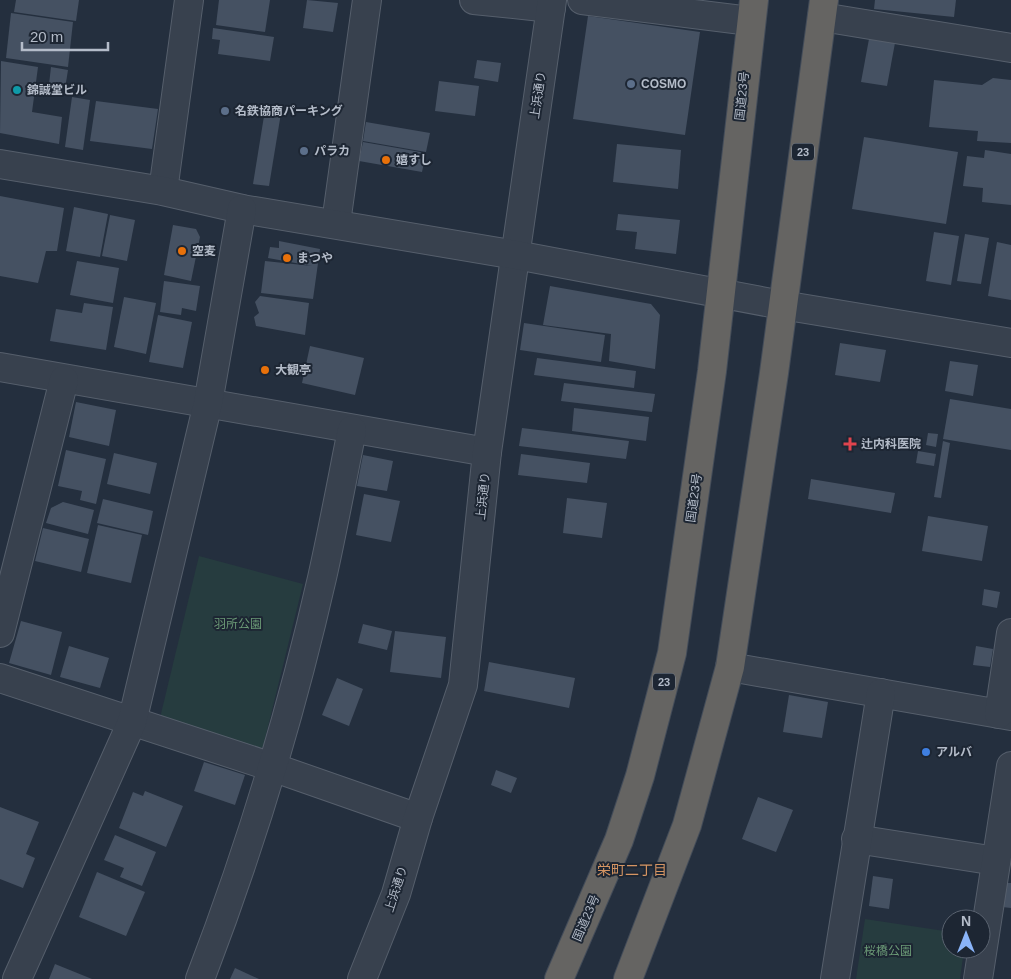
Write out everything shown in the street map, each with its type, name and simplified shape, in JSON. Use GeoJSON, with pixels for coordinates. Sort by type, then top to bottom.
{"type":"FeatureCollection","features":[{"type":"Feature","properties":{"kind":"highway","name":"23"},"geometry":{"type":"LineString","coordinates":[[628,979],[687,825],[730,667],[774,373],[823,9]]}},
{"type":"Feature","properties":{"kind":"highway","name":"国道23号"},"geometry":{"type":"LineString","coordinates":[[559,979],[619,840],[640,776],[672,653],[712,371],[752,10]]}},
{"type":"Feature","properties":{"kind":"street"},"geometry":{"type":"LineString","coordinates":[[163,191],[189,0]]}},
{"type":"Feature","properties":{"kind":"street"},"geometry":{"type":"LineString","coordinates":[[336,223],[367,0]]}},
{"type":"Feature","properties":{"kind":"street"},"geometry":{"type":"LineString","coordinates":[[474,0],[551,4]]}},
{"type":"Feature","properties":{"kind":"street"},"geometry":{"type":"LineString","coordinates":[[582,0],[752,10]]}},
{"type":"Feature","properties":{"kind":"street","name":"上浜通り"},"geometry":{"type":"LineString","coordinates":[[362,979],[396,894],[418,818],[463,685],[487,452],[551,4]]}},
{"type":"Feature","properties":{"kind":"street"},"geometry":{"type":"LineString","coordinates":[[823,9],[1011,48]]}},
{"type":"Feature","properties":{"kind":"street"},"geometry":{"type":"LineString","coordinates":[[0,164],[163,191],[242,208],[516,255],[782,305],[1011,343]]}},
{"type":"Feature","properties":{"kind":"street"},"geometry":{"type":"LineString","coordinates":[[17,979],[132,722],[208,403],[242,208]]}},
{"type":"Feature","properties":{"kind":"street"},"geometry":{"type":"LineString","coordinates":[[0,367],[64,380],[487,452]]}},
{"type":"Feature","properties":{"kind":"street"},"geometry":{"type":"LineString","coordinates":[[0,633],[64,380]]}},
{"type":"Feature","properties":{"kind":"street"},"geometry":{"type":"LineString","coordinates":[[200,979],[224,918],[272,767],[322,579],[352,430]]}},
{"type":"Feature","properties":{"kind":"street"},"geometry":{"type":"LineString","coordinates":[[730,667],[1005,715],[1011,633]]}},
{"type":"Feature","properties":{"kind":"street"},"geometry":{"type":"LineString","coordinates":[[0,678],[272,767],[418,818]]}},
{"type":"Feature","properties":{"kind":"street"},"geometry":{"type":"LineString","coordinates":[[835,979],[881,693]]}},
{"type":"Feature","properties":{"kind":"street"},"geometry":{"type":"LineString","coordinates":[[978,979],[1011,766]]}},
{"type":"Feature","properties":{"kind":"street"},"geometry":{"type":"LineString","coordinates":[[856,839],[996,861]]}},
{"type":"Feature","properties":{"kind":"green space","name":"羽所公園"},"geometry":{"type":"Polygon","coordinates":[[[199,556],[303,584],[263,747],[251,752],[159,722],[199,556]]]}},
{"type":"Feature","properties":{"kind":"green space","name":"桜橋公園"},"geometry":{"type":"Polygon","coordinates":[[[865,919],[941,930],[941,959],[963,959],[960,979],[856,979],[865,919]]]}},
{"type":"Feature","properties":{"kind":"building"},"geometry":{"type":"Polygon","coordinates":[[[16,0],[79,0],[76,21],[14,12],[16,0]]]}},
{"type":"Feature","properties":{"kind":"building"},"geometry":{"type":"Polygon","coordinates":[[[219,0],[270,0],[265,32],[216,25],[219,0]]]}},
{"type":"Feature","properties":{"kind":"building"},"geometry":{"type":"Polygon","coordinates":[[[307,0],[338,3],[333,32],[303,28],[307,0]]]}},
{"type":"Feature","properties":{"kind":"building"},"geometry":{"type":"Polygon","coordinates":[[[875,0],[956,0],[954,17],[874,9],[875,0]]]}},
{"type":"Feature","properties":{"kind":"building"},"geometry":{"type":"Polygon","coordinates":[[[11,13],[73,22],[68,67],[6,58],[11,13]]]}},
{"type":"Feature","properties":{"kind":"building"},"geometry":{"type":"Polygon","coordinates":[[[588,16],[700,32],[685,135],[573,119],[588,16]]]}},
{"type":"Feature","properties":{"kind":"building"},"geometry":{"type":"Polygon","coordinates":[[[213,28],[274,37],[270,61],[218,54],[220,40],[212,39],[213,28]]]}},
{"type":"Feature","properties":{"kind":"building"},"geometry":{"type":"Polygon","coordinates":[[[869,39],[895,43],[887,86],[861,82],[869,39]]]}},
{"type":"Feature","properties":{"kind":"building"},"geometry":{"type":"Polygon","coordinates":[[[477,60],[501,63],[498,82],[474,78],[477,60]]]}},
{"type":"Feature","properties":{"kind":"building","name":"錦誠堂ビル"},"geometry":{"type":"Polygon","coordinates":[[[1,61],[38,67],[32,112],[62,117],[59,144],[0,133],[1,61]]]}},
{"type":"Feature","properties":{"kind":"building"},"geometry":{"type":"Polygon","coordinates":[[[51,67],[68,70],[64,95],[48,93],[51,67]]]}},
{"type":"Feature","properties":{"kind":"building"},"geometry":{"type":"Polygon","coordinates":[[[993,78],[1011,80],[1011,143],[977,141],[978,131],[929,127],[934,80],[982,85],[993,78]]]}},
{"type":"Feature","properties":{"kind":"building"},"geometry":{"type":"Polygon","coordinates":[[[439,81],[479,86],[475,116],[435,111],[439,81]]]}},
{"type":"Feature","properties":{"kind":"building"},"geometry":{"type":"Polygon","coordinates":[[[72,97],[90,100],[83,150],[65,147],[72,97]]]}},
{"type":"Feature","properties":{"kind":"building"},"geometry":{"type":"Polygon","coordinates":[[[96,101],[158,109],[152,149],[90,141],[96,101]]]}},
{"type":"Feature","properties":{"kind":"building"},"geometry":{"type":"Polygon","coordinates":[[[265,110],[281,113],[269,186],[253,184],[265,110]]]}},
{"type":"Feature","properties":{"kind":"building"},"geometry":{"type":"Polygon","coordinates":[[[366,122],[430,133],[426,152],[363,141],[366,122]]]}},
{"type":"Feature","properties":{"kind":"building"},"geometry":{"type":"Polygon","coordinates":[[[864,137],[958,152],[946,224],[852,209],[864,137]]]}},
{"type":"Feature","properties":{"kind":"building"},"geometry":{"type":"Polygon","coordinates":[[[363,142],[426,153],[422,172],[359,161],[363,142]]]}},
{"type":"Feature","properties":{"kind":"building"},"geometry":{"type":"Polygon","coordinates":[[[617,144],[681,150],[678,189],[613,182],[617,144]]]}},
{"type":"Feature","properties":{"kind":"building"},"geometry":{"type":"Polygon","coordinates":[[[985,150],[1011,154],[1011,205],[982,202],[983,188],[963,186],[967,156],[984,158],[985,150]]]}},
{"type":"Feature","properties":{"kind":"building"},"geometry":{"type":"Polygon","coordinates":[[[0,196],[64,208],[57,251],[46,251],[38,283],[0,276],[0,196]]]}},
{"type":"Feature","properties":{"kind":"building"},"geometry":{"type":"Polygon","coordinates":[[[74,207],[108,214],[100,257],[66,251],[74,207]]]}},
{"type":"Feature","properties":{"kind":"building"},"geometry":{"type":"Polygon","coordinates":[[[618,214],[680,220],[676,254],[635,249],[637,232],[616,230],[618,214]]]}},
{"type":"Feature","properties":{"kind":"building"},"geometry":{"type":"Polygon","coordinates":[[[110,215],[135,220],[127,261],[102,256],[110,215]]]}},
{"type":"Feature","properties":{"kind":"building"},"geometry":{"type":"Polygon","coordinates":[[[173,225],[196,229],[200,237],[191,281],[164,275],[173,225]]]}},
{"type":"Feature","properties":{"kind":"building"},"geometry":{"type":"Polygon","coordinates":[[[934,232],[959,236],[951,285],[926,281],[934,232]]]}},
{"type":"Feature","properties":{"kind":"building"},"geometry":{"type":"Polygon","coordinates":[[[965,234],[989,238],[981,284],[957,281],[965,234]]]}},
{"type":"Feature","properties":{"kind":"building"},"geometry":{"type":"Polygon","coordinates":[[[279,241],[320,249],[313,299],[261,293],[265,261],[312,266],[268,258],[270,247],[279,248],[279,241]]]}},
{"type":"Feature","properties":{"kind":"building"},"geometry":{"type":"Polygon","coordinates":[[[997,242],[1011,245],[1011,300],[988,296],[997,242]]]}},
{"type":"Feature","properties":{"kind":"building"},"geometry":{"type":"Polygon","coordinates":[[[77,261],[119,268],[113,303],[70,295],[77,261]]]}},
{"type":"Feature","properties":{"kind":"building"},"geometry":{"type":"Polygon","coordinates":[[[164,281],[200,286],[196,311],[182,308],[181,315],[160,312],[164,281]]]}},
{"type":"Feature","properties":{"kind":"building"},"geometry":{"type":"Polygon","coordinates":[[[550,286],[651,304],[660,315],[655,369],[609,361],[611,334],[543,325],[550,286]]]}},
{"type":"Feature","properties":{"kind":"building"},"geometry":{"type":"Polygon","coordinates":[[[260,296],[309,303],[305,335],[256,326],[254,317],[259,313],[255,302],[260,296]]]}},
{"type":"Feature","properties":{"kind":"building"},"geometry":{"type":"Polygon","coordinates":[[[124,297],[156,303],[146,354],[114,347],[124,297]]]}},
{"type":"Feature","properties":{"kind":"building"},"geometry":{"type":"Polygon","coordinates":[[[84,303],[113,307],[106,350],[50,341],[56,309],[82,313],[84,303]]]}},
{"type":"Feature","properties":{"kind":"building"},"geometry":{"type":"Polygon","coordinates":[[[158,315],[192,322],[183,368],[149,362],[158,315]]]}},
{"type":"Feature","properties":{"kind":"building"},"geometry":{"type":"Polygon","coordinates":[[[524,323],[605,335],[601,362],[520,350],[524,323]]]}},
{"type":"Feature","properties":{"kind":"building"},"geometry":{"type":"Polygon","coordinates":[[[840,343],[886,350],[880,382],[835,375],[840,343]]]}},
{"type":"Feature","properties":{"kind":"building"},"geometry":{"type":"Polygon","coordinates":[[[310,346],[364,358],[355,395],[302,383],[310,346]]]}},
{"type":"Feature","properties":{"kind":"building"},"geometry":{"type":"Polygon","coordinates":[[[537,358],[636,371],[634,388],[534,375],[537,358]]]}},
{"type":"Feature","properties":{"kind":"building"},"geometry":{"type":"Polygon","coordinates":[[[950,361],[978,365],[973,396],[945,391],[950,361]]]}},
{"type":"Feature","properties":{"kind":"building"},"geometry":{"type":"Polygon","coordinates":[[[564,383],[655,394],[652,412],[561,401],[564,383]]]}},
{"type":"Feature","properties":{"kind":"building"},"geometry":{"type":"Polygon","coordinates":[[[950,399],[1011,409],[1011,450],[943,439],[950,399]]]}},
{"type":"Feature","properties":{"kind":"building"},"geometry":{"type":"Polygon","coordinates":[[[76,402],[116,410],[109,446],[69,437],[76,402]]]}},
{"type":"Feature","properties":{"kind":"building"},"geometry":{"type":"Polygon","coordinates":[[[574,408],[649,417],[646,441],[572,431],[574,408]]]}},
{"type":"Feature","properties":{"kind":"building"},"geometry":{"type":"Polygon","coordinates":[[[522,428],[629,441],[626,459],[519,446],[522,428]]]}},
{"type":"Feature","properties":{"kind":"building"},"geometry":{"type":"Polygon","coordinates":[[[928,433],[938,434],[936,447],[926,445],[928,433]]]}},
{"type":"Feature","properties":{"kind":"building"},"geometry":{"type":"Polygon","coordinates":[[[943,441],[950,443],[941,498],[934,497],[943,441]]]}},
{"type":"Feature","properties":{"kind":"building"},"geometry":{"type":"Polygon","coordinates":[[[66,450],[106,459],[96,504],[80,500],[82,491],[58,486],[66,450]]]}},
{"type":"Feature","properties":{"kind":"building"},"geometry":{"type":"Polygon","coordinates":[[[918,451],[936,454],[934,466],[916,463],[918,451]]]}},
{"type":"Feature","properties":{"kind":"building"},"geometry":{"type":"Polygon","coordinates":[[[114,453],[157,463],[150,494],[107,484],[114,453]]]}},
{"type":"Feature","properties":{"kind":"building"},"geometry":{"type":"Polygon","coordinates":[[[521,454],[590,463],[587,483],[518,475],[521,454]]]}},
{"type":"Feature","properties":{"kind":"building"},"geometry":{"type":"Polygon","coordinates":[[[363,455],[393,461],[387,491],[357,486],[363,455]]]}},
{"type":"Feature","properties":{"kind":"building"},"geometry":{"type":"Polygon","coordinates":[[[811,479],[895,493],[891,513],[808,499],[811,479]]]}},
{"type":"Feature","properties":{"kind":"building"},"geometry":{"type":"Polygon","coordinates":[[[364,494],[400,501],[391,542],[356,535],[364,494]]]}},
{"type":"Feature","properties":{"kind":"building"},"geometry":{"type":"Polygon","coordinates":[[[567,498],[607,503],[602,538],[563,533],[567,498]]]}},
{"type":"Feature","properties":{"kind":"building"},"geometry":{"type":"Polygon","coordinates":[[[103,499],[153,511],[148,535],[97,523],[103,499]]]}},
{"type":"Feature","properties":{"kind":"building"},"geometry":{"type":"Polygon","coordinates":[[[63,502],[94,510],[88,534],[46,523],[51,508],[63,502]]]}},
{"type":"Feature","properties":{"kind":"building"},"geometry":{"type":"Polygon","coordinates":[[[928,516],[988,526],[982,561],[922,551],[928,516]]]}},
{"type":"Feature","properties":{"kind":"building"},"geometry":{"type":"Polygon","coordinates":[[[98,525],[142,535],[131,583],[87,573],[98,525]]]}},
{"type":"Feature","properties":{"kind":"building"},"geometry":{"type":"Polygon","coordinates":[[[43,528],[89,539],[81,572],[35,561],[43,528]]]}},
{"type":"Feature","properties":{"kind":"building"},"geometry":{"type":"Polygon","coordinates":[[[984,589],[1000,592],[997,608],[982,605],[984,589]]]}},
{"type":"Feature","properties":{"kind":"building"},"geometry":{"type":"Polygon","coordinates":[[[21,621],[62,632],[51,675],[9,663],[21,621]]]}},
{"type":"Feature","properties":{"kind":"building"},"geometry":{"type":"Polygon","coordinates":[[[363,624],[392,631],[387,650],[358,643],[363,624]]]}},
{"type":"Feature","properties":{"kind":"building"},"geometry":{"type":"Polygon","coordinates":[[[395,631],[446,637],[441,678],[390,672],[395,631]]]}},
{"type":"Feature","properties":{"kind":"building"},"geometry":{"type":"Polygon","coordinates":[[[69,646],[109,658],[100,688],[60,677],[69,646]]]}},
{"type":"Feature","properties":{"kind":"building"},"geometry":{"type":"Polygon","coordinates":[[[976,646],[993,649],[990,667],[973,665],[976,646]]]}},
{"type":"Feature","properties":{"kind":"building"},"geometry":{"type":"Polygon","coordinates":[[[489,662],[575,678],[569,708],[484,691],[489,662]]]}},
{"type":"Feature","properties":{"kind":"building"},"geometry":{"type":"Polygon","coordinates":[[[337,678],[363,689],[349,726],[322,715],[337,678]]]}},
{"type":"Feature","properties":{"kind":"building"},"geometry":{"type":"Polygon","coordinates":[[[789,695],[828,702],[822,738],[783,732],[789,695]]]}},
{"type":"Feature","properties":{"kind":"building"},"geometry":{"type":"Polygon","coordinates":[[[204,762],[245,775],[235,805],[194,791],[204,762]]]}},
{"type":"Feature","properties":{"kind":"building"},"geometry":{"type":"Polygon","coordinates":[[[496,770],[517,778],[511,793],[491,785],[496,770]]]}},
{"type":"Feature","properties":{"kind":"building"},"geometry":{"type":"Polygon","coordinates":[[[145,791],[183,806],[166,847],[119,828],[133,792],[143,796],[145,791]]]}},
{"type":"Feature","properties":{"kind":"building"},"geometry":{"type":"Polygon","coordinates":[[[758,797],[793,810],[776,852],[742,839],[758,797]]]}},
{"type":"Feature","properties":{"kind":"building"},"geometry":{"type":"Polygon","coordinates":[[[0,807],[39,822],[26,854],[35,858],[23,888],[0,879],[0,807]]]}},
{"type":"Feature","properties":{"kind":"building"},"geometry":{"type":"Polygon","coordinates":[[[115,835],[156,852],[142,886],[120,877],[124,868],[104,860],[115,835]]]}},
{"type":"Feature","properties":{"kind":"building"},"geometry":{"type":"Polygon","coordinates":[[[97,872],[145,892],[126,936],[79,917],[97,872]]]}},
{"type":"Feature","properties":{"kind":"building"},"geometry":{"type":"Polygon","coordinates":[[[873,876],[893,879],[889,909],[869,906],[873,876]]]}},
{"type":"Feature","properties":{"kind":"building"},"geometry":{"type":"Polygon","coordinates":[[[1006,883],[1011,883],[1011,908],[1002,907],[1006,883]]]}},
{"type":"Feature","properties":{"kind":"building"},"geometry":{"type":"Polygon","coordinates":[[[55,964],[92,979],[49,979],[55,964]]]}},
{"type":"Feature","properties":{"kind":"building"},"geometry":{"type":"Polygon","coordinates":[[[235,968],[259,979],[230,979],[235,968]]]}},
{"type":"Feature","properties":{"kind":"place","name":"COSMO"},"geometry":{"type":"Point","coordinates":[631,84]}},
{"type":"Feature","properties":{"kind":"place","name":"錦誠堂ビル"},"geometry":{"type":"Point","coordinates":[17,90]}},
{"type":"Feature","properties":{"kind":"place","name":"名鉄協商パーキング"},"geometry":{"type":"Point","coordinates":[225,111]}},
{"type":"Feature","properties":{"kind":"place","name":"パラカ"},"geometry":{"type":"Point","coordinates":[304,151]}},
{"type":"Feature","properties":{"kind":"place","name":"嬉すし"},"geometry":{"type":"Point","coordinates":[386,160]}},
{"type":"Feature","properties":{"kind":"place","name":"空麦"},"geometry":{"type":"Point","coordinates":[182,251]}},
{"type":"Feature","properties":{"kind":"place","name":"まつや"},"geometry":{"type":"Point","coordinates":[287,258]}},
{"type":"Feature","properties":{"kind":"place","name":"大観亭"},"geometry":{"type":"Point","coordinates":[265,370]}},
{"type":"Feature","properties":{"kind":"place","name":"辻内科医院"},"geometry":{"type":"Point","coordinates":[850,444]}},
{"type":"Feature","properties":{"kind":"place","name":"アルバ"},"geometry":{"type":"Point","coordinates":[926,752]}},
{"type":"Feature","properties":{"kind":"district","name":"栄町二丁目"},"geometry":{"type":"Point","coordinates":[632,870]}}]}
